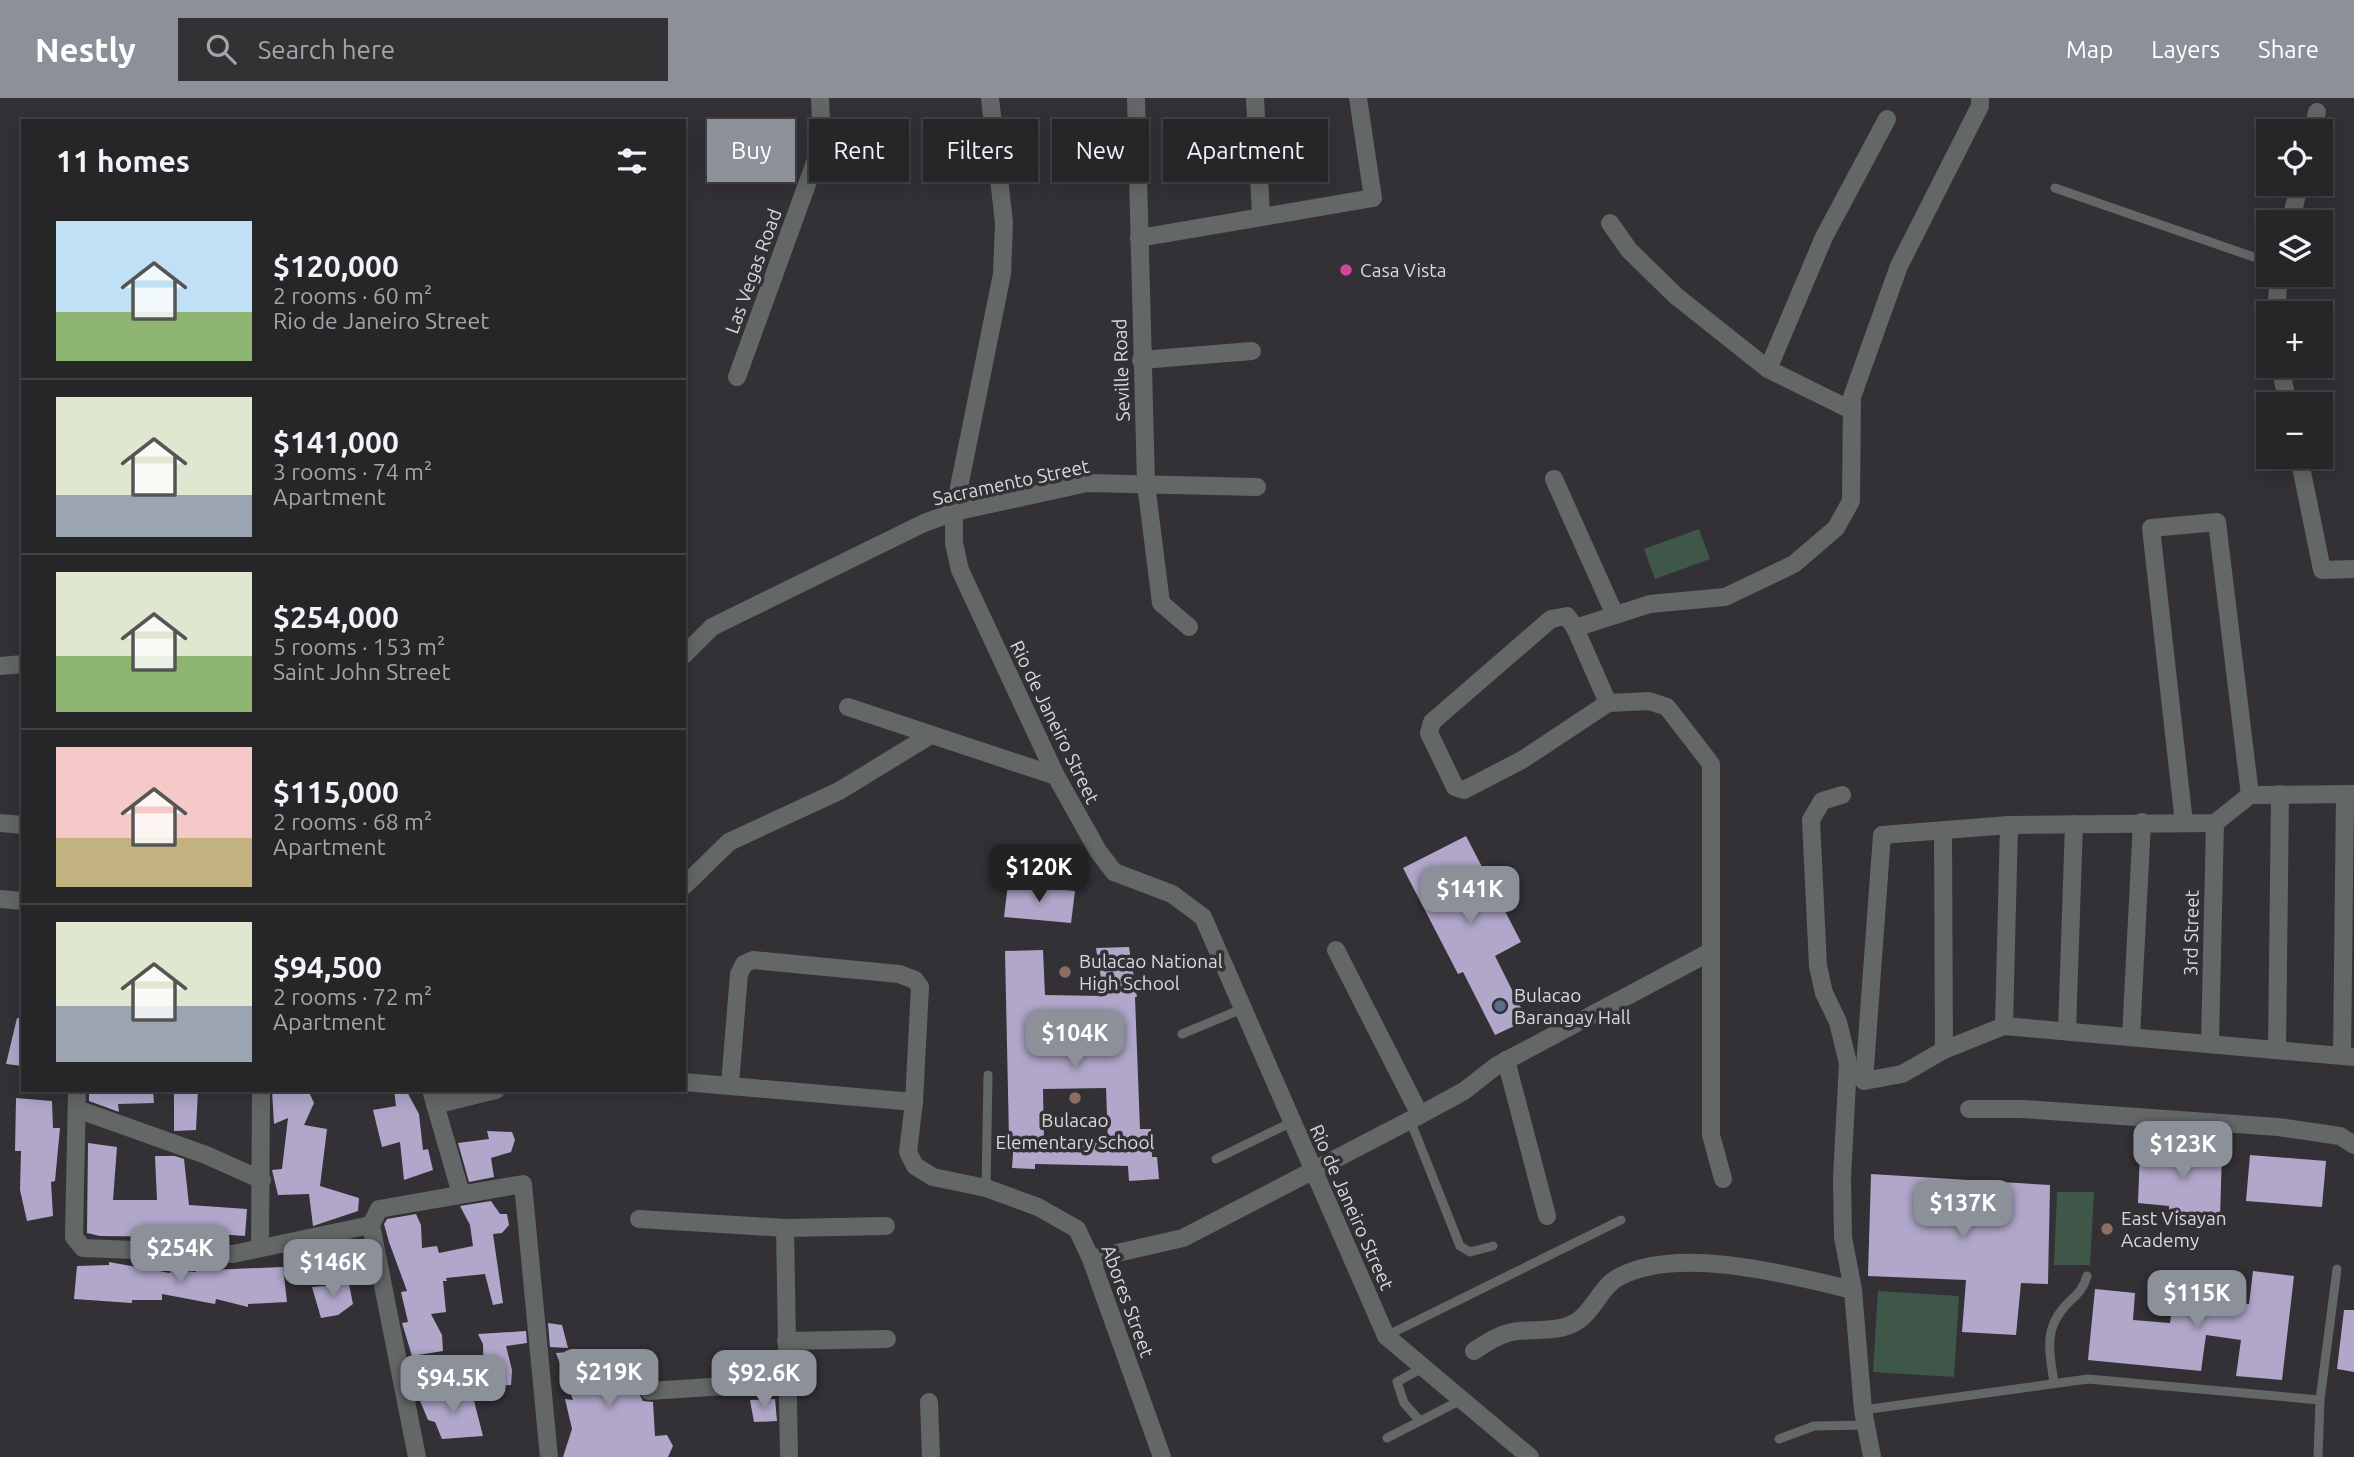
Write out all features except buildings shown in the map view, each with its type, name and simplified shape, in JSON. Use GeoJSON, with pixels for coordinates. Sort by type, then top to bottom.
{"type":"FeatureCollection","features":[{"type":"Feature","properties":{"kind":"street","name":"Las Vegas Road"},"geometry":{"type":"LineString","coordinates":[[737,377],[822,143],[820,98]]}},
{"type":"Feature","properties":{"kind":"street","name":"Rio de Janeiro Street"},"geometry":{"type":"LineString","coordinates":[[990,98],[1004,223],[1002,274],[954,512],[954,543],[960,570],[1056,776],[1098,851],[1114,872],[1172,894],[1203,917],[1386,1336],[1530,1457]]}},
{"type":"Feature","properties":{"kind":"street","name":"Seville Road"},"geometry":{"type":"LineString","coordinates":[[1136,98],[1146,484],[1161,603],[1189,627]]}},
{"type":"Feature","properties":{"kind":"street"},"geometry":{"type":"LineString","coordinates":[[1255,98],[1261,216]]}},
{"type":"Feature","properties":{"kind":"street"},"geometry":{"type":"LineString","coordinates":[[1139,239],[1373,198],[1358,98]]}},
{"type":"Feature","properties":{"kind":"street"},"geometry":{"type":"LineString","coordinates":[[1575,628],[1650,604],[1725,597],[1794,564],[1836,528],[1851,501],[1849,409],[1899,266],[1980,106],[1980,98]]}},
{"type":"Feature","properties":{"kind":"street"},"geometry":{"type":"LineString","coordinates":[[2316,119],[2317,112]]}},
{"type":"Feature","properties":{"kind":"street"},"geometry":{"type":"LineString","coordinates":[[1768,369],[1824,237],[1887,119]]}},
{"type":"Feature","properties":{"kind":"street"},"geometry":{"type":"LineString","coordinates":[[1610,223],[1629,250],[1685,304],[1768,369],[1849,409]]}},
{"type":"Feature","properties":{"kind":"street"},"geometry":{"type":"LineString","coordinates":[[1141,360],[1252,351]]}},
{"type":"Feature","properties":{"kind":"street"},"geometry":{"type":"LineString","coordinates":[[2301,469],[2322,570],[2354,569]]}},
{"type":"Feature","properties":{"kind":"street"},"geometry":{"type":"LineString","coordinates":[[1554,479],[1615,615]]}},
{"type":"Feature","properties":{"kind":"street","name":"Sacramento Street"},"geometry":{"type":"LineString","coordinates":[[686,653],[712,627],[924,523],[954,512],[1087,483],[1256,487]]}},
{"type":"Feature","properties":{"kind":"street"},"geometry":{"type":"LineString","coordinates":[[2184,823],[2151,528],[2217,522],[2250,796]]}},
{"type":"Feature","properties":{"kind":"street"},"geometry":{"type":"LineString","coordinates":[[1608,703],[1575,628],[1567,617],[1551,620],[1432,722],[1429,733],[1455,787],[1464,790],[1522,760],[1608,703],[1649,701],[1667,707],[1711,764],[1711,1135],[1724,1179]]}},
{"type":"Feature","properties":{"kind":"street"},"geometry":{"type":"LineString","coordinates":[[0,666],[21,664]]}},
{"type":"Feature","properties":{"kind":"street"},"geometry":{"type":"LineString","coordinates":[[848,707],[1056,776]]}},
{"type":"Feature","properties":{"kind":"street"},"geometry":{"type":"LineString","coordinates":[[686,884],[729,842],[839,791],[929,736]]}},
{"type":"Feature","properties":{"kind":"street"},"geometry":{"type":"LineString","coordinates":[[2277,1050],[2280,794]]}},
{"type":"Feature","properties":{"kind":"street"},"geometry":{"type":"LineString","coordinates":[[2350,794],[2348,1056],[2004,1026],[1944,1050],[1902,1074],[1864,1081],[1882,835],[2009,825],[2215,823],[2250,796],[2350,794]]}},
{"type":"Feature","properties":{"kind":"street"},"geometry":{"type":"LineString","coordinates":[[1842,796],[1822,801],[1811,820],[1818,966],[1824,993],[1838,1022],[1848,1063],[1842,1165],[1843,1237],[1853,1290],[1865,1417],[1872,1457]]}},
{"type":"Feature","properties":{"kind":"street"},"geometry":{"type":"LineString","coordinates":[[2131,1037],[2141,822]]}},
{"type":"Feature","properties":{"kind":"street"},"geometry":{"type":"LineString","coordinates":[[0,823],[21,825]]}},
{"type":"Feature","properties":{"kind":"street","name":"3rd Street"},"geometry":{"type":"LineString","coordinates":[[2210,1044],[2215,823]]}},
{"type":"Feature","properties":{"kind":"street"},"geometry":{"type":"LineString","coordinates":[[2067,1031],[2074,824]]}},
{"type":"Feature","properties":{"kind":"street"},"geometry":{"type":"LineString","coordinates":[[2004,1026],[2009,825]]}},
{"type":"Feature","properties":{"kind":"street"},"geometry":{"type":"LineString","coordinates":[[1943,831],[1944,1050]]}},
{"type":"Feature","properties":{"kind":"street"},"geometry":{"type":"LineString","coordinates":[[0,899],[21,901]]}},
{"type":"Feature","properties":{"kind":"street"},"geometry":{"type":"LineString","coordinates":[[1336,950],[1415,1118]]}},
{"type":"Feature","properties":{"kind":"street"},"geometry":{"type":"LineString","coordinates":[[1091,1259],[1183,1238],[1415,1118],[1464,1091],[1506,1060],[1710,952]]}},
{"type":"Feature","properties":{"kind":"street","name":"Abores Street"},"geometry":{"type":"LineString","coordinates":[[730,1084],[739,974],[744,964],[753,960],[899,974],[915,980],[919,987],[914,1102],[908,1152],[915,1166],[933,1177],[986,1188],[1038,1207],[1077,1229],[1091,1259],[1162,1457]]}},
{"type":"Feature","properties":{"kind":"street"},"geometry":{"type":"LineString","coordinates":[[1506,1060],[1547,1216]]}},
{"type":"Feature","properties":{"kind":"street"},"geometry":{"type":"LineString","coordinates":[[686,1082],[914,1102]]}},
{"type":"Feature","properties":{"kind":"street"},"geometry":{"type":"LineString","coordinates":[[77,1092],[74,1237],[83,1248],[233,1254],[371,1225]]}},
{"type":"Feature","properties":{"kind":"street"},"geometry":{"type":"LineString","coordinates":[[260,1248],[261,1092]]}},
{"type":"Feature","properties":{"kind":"street"},"geometry":{"type":"LineString","coordinates":[[461,1194],[433,1097],[478,1092]]}},
{"type":"Feature","properties":{"kind":"street"},"geometry":{"type":"LineString","coordinates":[[77,1109],[206,1154],[262,1180]]}},
{"type":"Feature","properties":{"kind":"street"},"geometry":{"type":"LineString","coordinates":[[1969,1109],[2023,1109],[2265,1126],[2322,1132],[2340,1136],[2354,1145]]}},
{"type":"Feature","properties":{"kind":"street"},"geometry":{"type":"LineString","coordinates":[[417,1457],[371,1225],[379,1209],[523,1184],[549,1457]]}},
{"type":"Feature","properties":{"kind":"street"},"geometry":{"type":"LineString","coordinates":[[639,1219],[785,1228],[886,1226]]}},
{"type":"Feature","properties":{"kind":"street"},"geometry":{"type":"LineString","coordinates":[[785,1228],[789,1457]]}},
{"type":"Feature","properties":{"kind":"street"},"geometry":{"type":"LineString","coordinates":[[1474,1351],[1513,1332],[1538,1332],[1580,1320],[1617,1278],[1652,1265],[1701,1264],[1773,1270],[1853,1290]]}},
{"type":"Feature","properties":{"kind":"street"},"geometry":{"type":"LineString","coordinates":[[786,1341],[887,1339]]}},
{"type":"Feature","properties":{"kind":"street"},"geometry":{"type":"LineString","coordinates":[[649,1391],[787,1382]]}},
{"type":"Feature","properties":{"kind":"street"},"geometry":{"type":"LineString","coordinates":[[929,1402],[931,1457]]}},
{"type":"Feature","properties":{"kind":"lane"},"geometry":{"type":"LineString","coordinates":[[2055,188],[2256,258]]}},
{"type":"Feature","properties":{"kind":"lane"},"geometry":{"type":"LineString","coordinates":[[1182,1034],[1242,1009]]}},
{"type":"Feature","properties":{"kind":"lane"},"geometry":{"type":"LineString","coordinates":[[986,1188],[988,1075]]}},
{"type":"Feature","properties":{"kind":"lane"},"geometry":{"type":"LineString","coordinates":[[1415,1118],[1460,1245],[1470,1252],[1493,1246]]}},
{"type":"Feature","properties":{"kind":"lane"},"geometry":{"type":"LineString","coordinates":[[1216,1159],[1292,1122]]}},
{"type":"Feature","properties":{"kind":"lane"},"geometry":{"type":"LineString","coordinates":[[1386,1336],[1621,1220]]}},
{"type":"Feature","properties":{"kind":"lane"},"geometry":{"type":"LineString","coordinates":[[2318,1457],[2320,1400],[2337,1269]]}},
{"type":"Feature","properties":{"kind":"lane"},"geometry":{"type":"LineString","coordinates":[[2054,1382],[2047,1342],[2049,1330],[2066,1305],[2080,1293],[2087,1276]]}},
{"type":"Feature","properties":{"kind":"lane"},"geometry":{"type":"LineString","coordinates":[[1420,1421],[1404,1403],[1397,1382],[1422,1368]]}},
{"type":"Feature","properties":{"kind":"lane"},"geometry":{"type":"LineString","coordinates":[[1779,1439],[1814,1426],[2054,1382],[2088,1379],[2320,1400]]}},
{"type":"Feature","properties":{"kind":"lane"},"geometry":{"type":"LineString","coordinates":[[1387,1437],[1461,1400]]}},
{"type":"Feature","properties":{"kind":"green space"},"geometry":{"type":"Polygon","coordinates":[[[1699,529],[1710,559],[1655,579],[1644,549],[1699,529]]]}},
{"type":"Feature","properties":{"kind":"green space"},"geometry":{"type":"Polygon","coordinates":[[[2057,1192],[2094,1192],[2090,1265],[2054,1265],[2057,1192]]]}},
{"type":"Feature","properties":{"kind":"green space"},"geometry":{"type":"Polygon","coordinates":[[[1878,1291],[1959,1296],[1954,1377],[1873,1372],[1878,1291]]]}},
{"type":"Feature","properties":{"kind":"place","name":"Casa Vista"},"geometry":{"type":"Point","coordinates":[1346,270]}},
{"type":"Feature","properties":{"kind":"place","name":"Bulacao National High School"},"geometry":{"type":"Point","coordinates":[1065,972]}},
{"type":"Feature","properties":{"kind":"place","name":"Bulacao Barangay Hall"},"geometry":{"type":"Point","coordinates":[1500,1006]}},
{"type":"Feature","properties":{"kind":"place","name":"Bulacao Elementary School"},"geometry":{"type":"Point","coordinates":[1075,1098]}},
{"type":"Feature","properties":{"kind":"place","name":"East Visayan Academy"},"geometry":{"type":"Point","coordinates":[2107,1229]}}]}
